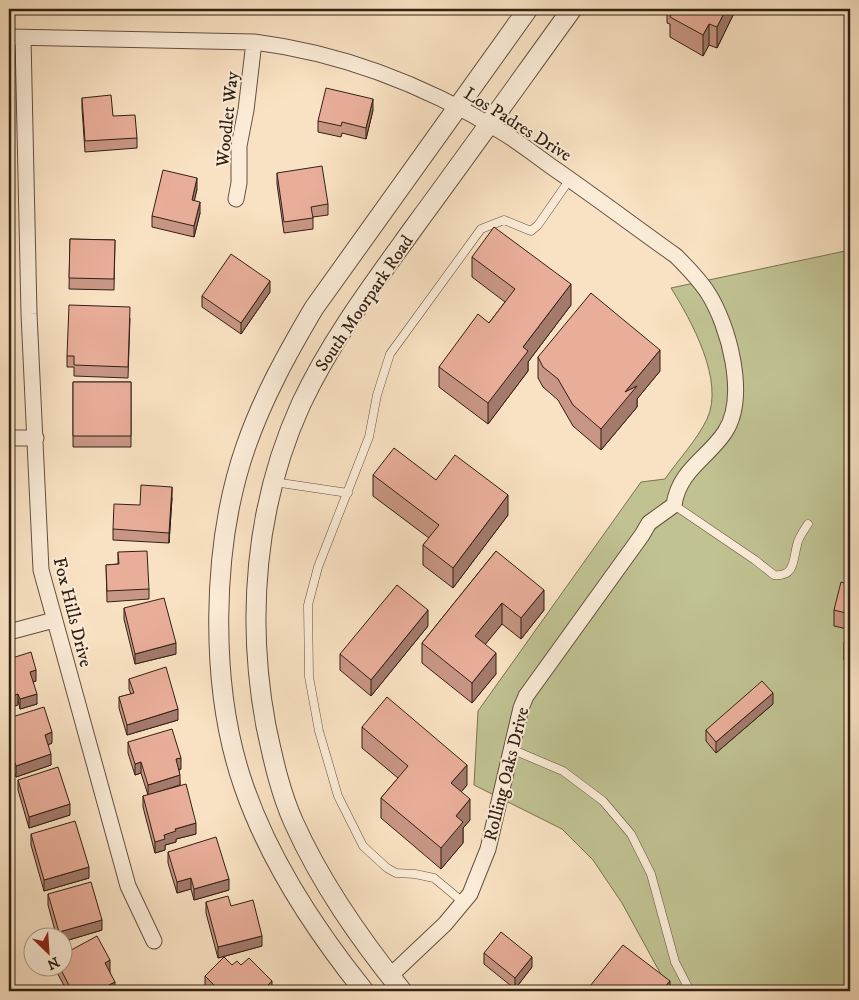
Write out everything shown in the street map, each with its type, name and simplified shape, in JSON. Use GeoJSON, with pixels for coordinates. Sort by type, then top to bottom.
{"type":"FeatureCollection","features":[{"type":"Feature","properties":{"kind":"street","name":"South Moorpark Road"},"geometry":{"type":"LineString","coordinates":[[364,991],[316,927],[291,887],[244,788],[228,724],[221,684],[218,603],[221,564],[236,480],[245,446],[264,398],[285,356],[314,308],[528,9]]}},
{"type":"Feature","properties":{"kind":"street","name":"South Moorpark Road"},"geometry":{"type":"LineString","coordinates":[[402,991],[346,917],[313,862],[293,820],[280,784],[258,682],[255,640],[261,542],[279,460],[300,405],[329,351],[366,294],[572,9]]}},
{"type":"Feature","properties":{"kind":"street","name":"Los Padres Drive"},"geometry":{"type":"LineString","coordinates":[[16,38],[254,42],[285,46],[350,62],[458,108],[488,124],[570,179],[676,256],[691,270],[709,294],[722,322],[736,377],[736,399],[727,429],[718,442],[694,464],[675,496],[674,505]]}},
{"type":"Feature","properties":{"kind":"street","name":"Fox Hills Drive"},"geometry":{"type":"LineString","coordinates":[[16,38],[41,570],[128,886],[154,941]]}},
{"type":"Feature","properties":{"kind":"street","name":"Woodlet Way"},"geometry":{"type":"LineString","coordinates":[[236,199],[239,184],[239,146],[246,110],[254,42]]}},
{"type":"Feature","properties":{"kind":"street"},"geometry":{"type":"LineString","coordinates":[[9,438],[36,438]]}},
{"type":"Feature","properties":{"kind":"street","name":"Rolling Oaks Drive"},"geometry":{"type":"LineString","coordinates":[[372,991],[445,924],[464,903],[480,872],[488,849],[521,708],[526,696],[649,523],[674,505]]}},
{"type":"Feature","properties":{"kind":"street"},"geometry":{"type":"LineString","coordinates":[[9,632],[54,620]]}},
{"type":"Feature","properties":{"kind":"lane"},"geometry":{"type":"LineString","coordinates":[[464,903],[434,878],[396,873],[387,868],[363,846],[338,796],[318,731],[309,677],[308,605],[318,567],[369,437],[377,395],[390,354],[481,228],[504,220],[531,231],[538,225],[570,179]]}},
{"type":"Feature","properties":{"kind":"lane"},"geometry":{"type":"LineString","coordinates":[[274,482],[348,493]]}},
{"type":"Feature","properties":{"kind":"lane"},"geometry":{"type":"LineString","coordinates":[[674,505],[755,560],[774,576],[786,574],[791,570],[797,544],[808,524]]}},
{"type":"Feature","properties":{"kind":"lane"},"geometry":{"type":"LineString","coordinates":[[511,749],[563,771],[603,801],[631,834],[651,874],[675,962],[690,991]]}},
{"type":"Feature","properties":{"kind":"green space"},"geometry":{"type":"Polygon","coordinates":[[[850,250],[850,991],[670,991],[622,903],[593,860],[562,829],[474,785],[478,711],[641,482],[665,479],[693,442],[707,419],[711,404],[712,387],[709,369],[696,333],[671,288],[850,250]]]}},
{"type":"Feature","properties":{"kind":"building"},"geometry":{"type":"Polygon","coordinates":[[[673,9],[726,9],[717,27],[709,24],[703,35],[670,17],[673,9]]]}},
{"type":"Feature","properties":{"kind":"building"},"geometry":{"type":"Polygon","coordinates":[[[326,88],[373,99],[366,128],[342,122],[341,126],[318,121],[326,88]]]}},
{"type":"Feature","properties":{"kind":"building"},"geometry":{"type":"Polygon","coordinates":[[[111,95],[113,116],[135,115],[137,138],[85,141],[82,98],[111,95]]]}},
{"type":"Feature","properties":{"kind":"building"},"geometry":{"type":"Polygon","coordinates":[[[322,166],[328,204],[311,207],[313,218],[284,222],[277,173],[322,166]]]}},
{"type":"Feature","properties":{"kind":"building"},"geometry":{"type":"Polygon","coordinates":[[[163,170],[197,178],[192,200],[200,202],[194,226],[152,216],[163,170]]]}},
{"type":"Feature","properties":{"kind":"building"},"geometry":{"type":"Polygon","coordinates":[[[494,227],[571,284],[523,347],[528,351],[488,403],[439,367],[478,314],[489,323],[515,289],[472,257],[494,227]]]}},
{"type":"Feature","properties":{"kind":"building"},"geometry":{"type":"Polygon","coordinates":[[[70,239],[115,240],[114,279],[69,278],[70,239]]]}},
{"type":"Feature","properties":{"kind":"building"},"geometry":{"type":"Polygon","coordinates":[[[231,254],[270,281],[241,323],[202,296],[231,254]]]}},
{"type":"Feature","properties":{"kind":"building"},"geometry":{"type":"Polygon","coordinates":[[[591,293],[660,350],[625,392],[637,386],[601,429],[573,405],[558,379],[543,367],[538,357],[591,293]]]}},
{"type":"Feature","properties":{"kind":"building"},"geometry":{"type":"Polygon","coordinates":[[[69,305],[130,307],[128,367],[74,365],[74,356],[67,356],[69,305]]]}},
{"type":"Feature","properties":{"kind":"building"},"geometry":{"type":"Polygon","coordinates":[[[73,382],[131,382],[131,436],[73,436],[73,382]]]}},
{"type":"Feature","properties":{"kind":"building"},"geometry":{"type":"Polygon","coordinates":[[[394,448],[436,480],[455,455],[508,495],[453,568],[423,545],[439,525],[373,475],[394,448]]]}},
{"type":"Feature","properties":{"kind":"building"},"geometry":{"type":"Polygon","coordinates":[[[141,485],[172,487],[169,533],[113,529],[114,504],[140,505],[141,485]]]}},
{"type":"Feature","properties":{"kind":"building"},"geometry":{"type":"Polygon","coordinates":[[[147,551],[149,589],[107,591],[106,565],[119,564],[118,552],[147,551]]]}},
{"type":"Feature","properties":{"kind":"building"},"geometry":{"type":"Polygon","coordinates":[[[496,551],[544,590],[521,618],[502,603],[475,636],[496,653],[472,683],[422,643],[496,551]]]}},
{"type":"Feature","properties":{"kind":"building"},"geometry":{"type":"Polygon","coordinates":[[[841,582],[850,585],[850,614],[834,610],[841,582]]]}},
{"type":"Feature","properties":{"kind":"building"},"geometry":{"type":"Polygon","coordinates":[[[397,585],[428,610],[371,680],[340,654],[397,585]]]}},
{"type":"Feature","properties":{"kind":"building"},"geometry":{"type":"Polygon","coordinates":[[[164,598],[176,643],[135,654],[124,608],[164,598]]]}},
{"type":"Feature","properties":{"kind":"building"},"geometry":{"type":"Polygon","coordinates":[[[850,615],[850,646],[844,644],[850,615]]]}},
{"type":"Feature","properties":{"kind":"building"},"geometry":{"type":"Polygon","coordinates":[[[31,652],[36,670],[30,672],[37,694],[20,699],[18,694],[9,697],[9,659],[31,652]]]}},
{"type":"Feature","properties":{"kind":"building"},"geometry":{"type":"Polygon","coordinates":[[[166,667],[178,709],[127,725],[119,697],[134,693],[129,679],[166,667]]]}},
{"type":"Feature","properties":{"kind":"building"},"geometry":{"type":"Polygon","coordinates":[[[762,681],[773,693],[716,742],[706,730],[762,681]]]}},
{"type":"Feature","properties":{"kind":"building"},"geometry":{"type":"Polygon","coordinates":[[[387,697],[467,765],[451,783],[470,799],[456,816],[463,822],[441,848],[381,798],[408,766],[362,727],[387,697]]]}},
{"type":"Feature","properties":{"kind":"building"},"geometry":{"type":"Polygon","coordinates":[[[44,707],[52,732],[45,735],[51,754],[16,766],[9,745],[9,718],[44,707]]]}},
{"type":"Feature","properties":{"kind":"building"},"geometry":{"type":"Polygon","coordinates":[[[172,729],[181,758],[176,759],[180,775],[148,785],[141,762],[135,764],[128,742],[172,729]]]}},
{"type":"Feature","properties":{"kind":"building"},"geometry":{"type":"Polygon","coordinates":[[[58,767],[70,804],[29,817],[18,780],[58,767]]]}},
{"type":"Feature","properties":{"kind":"building"},"geometry":{"type":"Polygon","coordinates":[[[186,784],[196,823],[175,829],[176,831],[164,835],[165,839],[155,842],[143,796],[186,784]]]}},
{"type":"Feature","properties":{"kind":"building"},"geometry":{"type":"Polygon","coordinates":[[[75,821],[89,867],[44,880],[31,834],[75,821]]]}},
{"type":"Feature","properties":{"kind":"building"},"geometry":{"type":"Polygon","coordinates":[[[216,837],[229,879],[194,889],[191,878],[177,882],[168,852],[216,837]]]}},
{"type":"Feature","properties":{"kind":"building"},"geometry":{"type":"Polygon","coordinates":[[[91,882],[102,920],[72,928],[58,928],[48,894],[91,882]]]}},
{"type":"Feature","properties":{"kind":"building"},"geometry":{"type":"Polygon","coordinates":[[[228,896],[231,906],[253,900],[262,936],[218,947],[206,902],[228,896]]]}},
{"type":"Feature","properties":{"kind":"building"},"geometry":{"type":"Polygon","coordinates":[[[501,932],[532,957],[515,978],[484,953],[501,932]]]}},
{"type":"Feature","properties":{"kind":"building"},"geometry":{"type":"Polygon","coordinates":[[[97,936],[110,960],[105,963],[115,982],[97,991],[72,991],[65,978],[72,978],[72,950],[97,936]]]}},
{"type":"Feature","properties":{"kind":"building"},"geometry":{"type":"Polygon","coordinates":[[[623,945],[670,981],[661,991],[586,991],[623,945]]]}},
{"type":"Feature","properties":{"kind":"building"},"geometry":{"type":"Polygon","coordinates":[[[224,957],[232,965],[237,961],[241,965],[249,958],[272,981],[262,991],[220,991],[205,976],[224,957]]]}}]}
